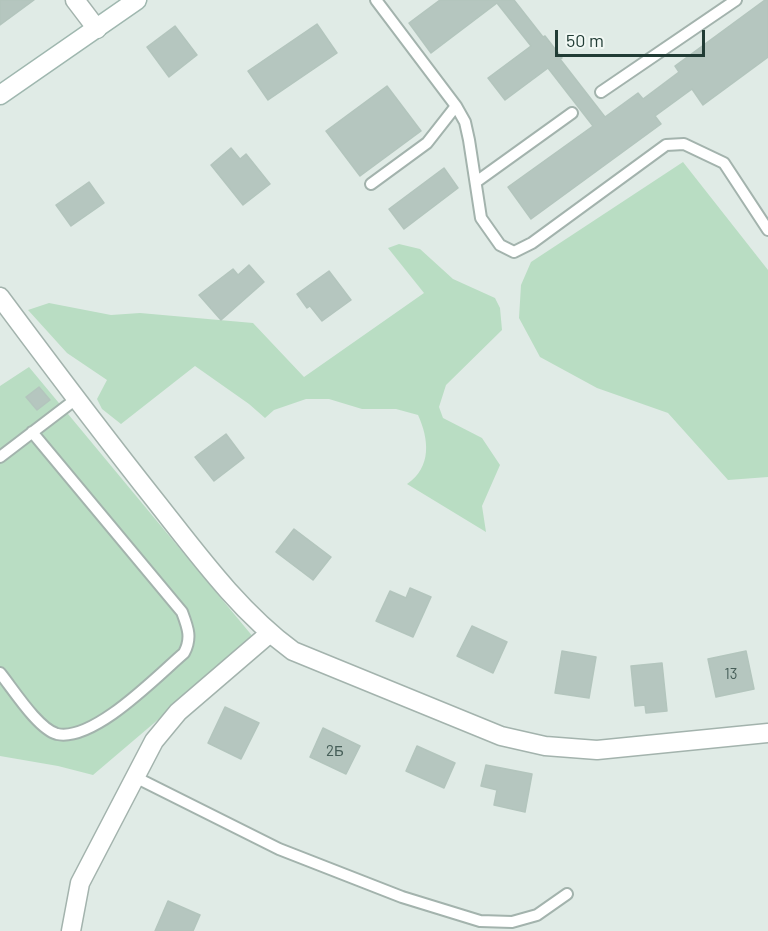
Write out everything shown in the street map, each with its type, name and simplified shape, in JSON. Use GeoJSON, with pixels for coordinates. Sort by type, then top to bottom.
{"type":"FeatureCollection","features":[{"type":"Feature","properties":{"kind":"street"},"geometry":{"type":"LineString","coordinates":[[75,0],[97,30]]}},
{"type":"Feature","properties":{"kind":"street"},"geometry":{"type":"LineString","coordinates":[[0,96],[137,0]]}},
{"type":"Feature","properties":{"kind":"street"},"geometry":{"type":"LineString","coordinates":[[0,297],[76,399],[220,582],[270,633],[293,651],[501,736],[545,746],[597,750],[768,733]]}},
{"type":"Feature","properties":{"kind":"street"},"geometry":{"type":"LineString","coordinates":[[72,931],[71,924],[80,883],[154,741],[178,712],[270,633]]}},
{"type":"Feature","properties":{"kind":"lane"},"geometry":{"type":"LineString","coordinates":[[376,0],[456,106],[465,122],[481,218],[500,245],[514,252],[532,243],[666,145],[675,143],[684,144],[724,163],[768,230]]}},
{"type":"Feature","properties":{"kind":"lane"},"geometry":{"type":"LineString","coordinates":[[601,92],[736,0]]}},
{"type":"Feature","properties":{"kind":"lane"},"geometry":{"type":"LineString","coordinates":[[370,184],[427,143],[456,106]]}},
{"type":"Feature","properties":{"kind":"lane"},"geometry":{"type":"LineString","coordinates":[[476,182],[572,113]]}},
{"type":"Feature","properties":{"kind":"lane"},"geometry":{"type":"LineString","coordinates":[[0,457],[76,399]]}},
{"type":"Feature","properties":{"kind":"lane"},"geometry":{"type":"LineString","coordinates":[[0,673],[42,725],[56,734],[70,734],[86,730],[108,718],[184,653],[190,642],[189,630],[182,612],[32,432]]}},
{"type":"Feature","properties":{"kind":"lane"},"geometry":{"type":"LineString","coordinates":[[135,777],[279,849],[402,897],[480,921],[512,922],[537,915],[567,894]]}},
{"type":"Feature","properties":{"kind":"green space"},"geometry":{"type":"Polygon","coordinates":[[[683,162],[768,270],[768,477],[728,480],[668,413],[597,388],[540,357],[519,318],[521,285],[531,262],[683,162]]]}},
{"type":"Feature","properties":{"kind":"green space"},"geometry":{"type":"Polygon","coordinates":[[[399,244],[420,249],[453,279],[495,298],[500,308],[502,330],[446,385],[439,407],[443,418],[482,438],[500,465],[482,506],[486,532],[407,484],[421,469],[426,452],[422,424],[418,415],[396,409],[362,409],[329,399],[306,399],[274,410],[265,418],[195,366],[121,424],[102,409],[97,399],[107,380],[67,353],[28,310],[49,303],[111,315],[140,313],[253,323],[304,377],[424,293],[388,248],[399,244]]]}},
{"type":"Feature","properties":{"kind":"green space"},"geometry":{"type":"Polygon","coordinates":[[[29,367],[254,638],[93,775],[58,766],[0,756],[0,386],[29,367]]]}},
{"type":"Feature","properties":{"kind":"building"},"geometry":{"type":"Polygon","coordinates":[[[0,0],[34,0],[0,25],[0,0]]]}},
{"type":"Feature","properties":{"kind":"building"},"geometry":{"type":"Polygon","coordinates":[[[440,0],[514,0],[543,37],[545,36],[605,117],[638,93],[643,99],[679,72],[675,66],[765,0],[768,0],[768,57],[703,105],[692,89],[655,116],[661,124],[531,219],[508,187],[593,126],[548,68],[505,100],[488,78],[531,46],[497,3],[431,53],[409,23],[440,0]]]}},
{"type":"Feature","properties":{"kind":"building"},"geometry":{"type":"Polygon","coordinates":[[[317,24],[337,53],[268,100],[248,71],[317,24]]]}},
{"type":"Feature","properties":{"kind":"building"},"geometry":{"type":"Polygon","coordinates":[[[175,26],[197,55],[169,77],[147,47],[175,26]]]}},
{"type":"Feature","properties":{"kind":"building"},"geometry":{"type":"Polygon","coordinates":[[[387,86],[421,131],[360,176],[326,131],[387,86]]]}},
{"type":"Feature","properties":{"kind":"building"},"geometry":{"type":"Polygon","coordinates":[[[231,148],[240,159],[246,154],[270,184],[243,205],[211,165],[231,148]]]}},
{"type":"Feature","properties":{"kind":"building"},"geometry":{"type":"Polygon","coordinates":[[[444,168],[458,188],[404,229],[389,209],[444,168]]]}},
{"type":"Feature","properties":{"kind":"building"},"geometry":{"type":"Polygon","coordinates":[[[89,182],[104,203],[71,226],[56,205],[89,182]]]}},
{"type":"Feature","properties":{"kind":"building"},"geometry":{"type":"Polygon","coordinates":[[[249,265],[264,282],[221,320],[199,295],[233,269],[238,275],[249,265]]]}},
{"type":"Feature","properties":{"kind":"building"},"geometry":{"type":"Polygon","coordinates":[[[329,271],[351,300],[322,321],[310,306],[307,308],[297,294],[329,271]]]}},
{"type":"Feature","properties":{"kind":"building"},"geometry":{"type":"Polygon","coordinates":[[[39,387],[50,400],[37,410],[26,397],[39,387]]]}},
{"type":"Feature","properties":{"kind":"building"},"geometry":{"type":"Polygon","coordinates":[[[226,434],[244,458],[214,481],[195,457],[226,434]]]}},
{"type":"Feature","properties":{"kind":"building"},"geometry":{"type":"Polygon","coordinates":[[[294,529],[331,557],[313,580],[276,552],[294,529]]]}},
{"type":"Feature","properties":{"kind":"building"},"geometry":{"type":"Polygon","coordinates":[[[410,588],[431,597],[413,637],[376,621],[390,591],[406,598],[410,588]]]}},
{"type":"Feature","properties":{"kind":"building"},"geometry":{"type":"Polygon","coordinates":[[[472,626],[507,642],[493,673],[457,656],[472,626]]]}},
{"type":"Feature","properties":{"kind":"building"},"geometry":{"type":"Polygon","coordinates":[[[562,651],[596,657],[589,698],[555,693],[562,651]]]}},
{"type":"Feature","properties":{"kind":"building"},"geometry":{"type":"Polygon","coordinates":[[[746,651],[754,689],[716,697],[708,659],[746,651]]]}},
{"type":"Feature","properties":{"kind":"building"},"geometry":{"type":"Polygon","coordinates":[[[662,663],[667,711],[646,713],[645,705],[635,706],[631,666],[662,663]]]}},
{"type":"Feature","properties":{"kind":"building"},"geometry":{"type":"Polygon","coordinates":[[[225,707],[259,723],[241,759],[208,743],[225,707]]]}},
{"type":"Feature","properties":{"kind":"building"},"geometry":{"type":"Polygon","coordinates":[[[323,728],[360,746],[346,774],[310,757],[323,728]]]}},
{"type":"Feature","properties":{"kind":"building"},"geometry":{"type":"Polygon","coordinates":[[[417,746],[455,763],[444,788],[406,771],[417,746]]]}},
{"type":"Feature","properties":{"kind":"building"},"geometry":{"type":"Polygon","coordinates":[[[486,765],[532,774],[525,812],[494,805],[497,790],[481,786],[486,765]]]}},
{"type":"Feature","properties":{"kind":"building"},"geometry":{"type":"Polygon","coordinates":[[[168,901],[200,915],[193,931],[155,931],[168,901]]]}}]}
